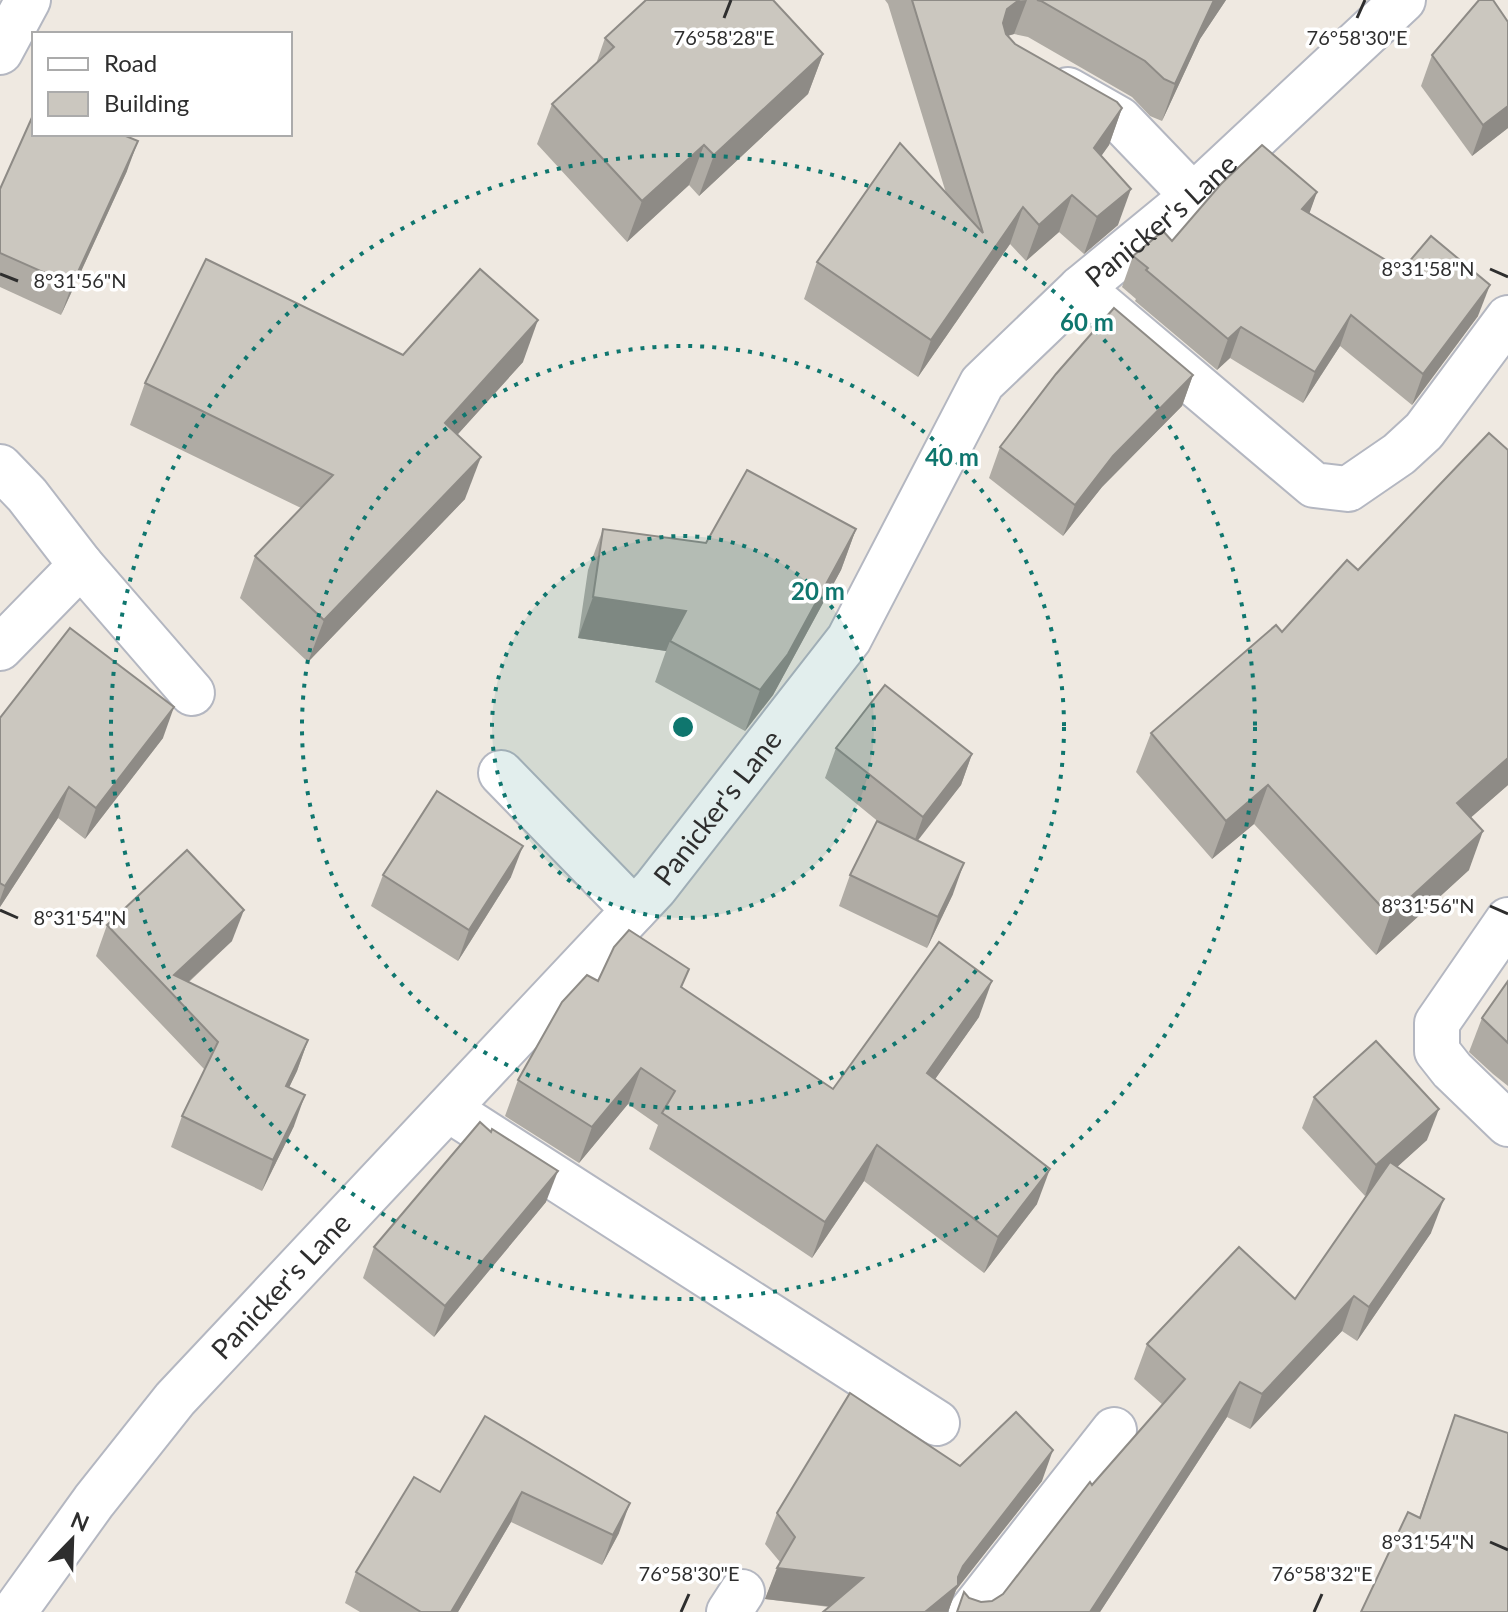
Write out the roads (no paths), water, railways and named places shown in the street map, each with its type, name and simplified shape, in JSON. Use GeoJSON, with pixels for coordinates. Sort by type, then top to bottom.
{"type":"FeatureCollection","features":[{"type":"Feature","properties":{"kind":"street"},"geometry":{"type":"LineString","coordinates":[[0,52],[28,0]]}},
{"type":"Feature","properties":{"kind":"street","name":"Panicker's Lane"},"geometry":{"type":"LineString","coordinates":[[14,1612],[94,1501],[175,1399],[655,888],[849,639],[982,383],[1081,288],[1193,196],[1377,8]]}},
{"type":"Feature","properties":{"kind":"street"},"geometry":{"type":"LineString","coordinates":[[1028,67],[1119,119],[1193,196]]}},
{"type":"Feature","properties":{"kind":"street"},"geometry":{"type":"LineString","coordinates":[[1081,288],[1314,485],[1348,489],[1399,454],[1424,431],[1508,318]]}},
{"type":"Feature","properties":{"kind":"street"},"geometry":{"type":"LineString","coordinates":[[0,467],[27,495],[81,565],[192,693]]}},
{"type":"Feature","properties":{"kind":"street"},"geometry":{"type":"LineString","coordinates":[[0,648],[81,565]]}},
{"type":"Feature","properties":{"kind":"street"},"geometry":{"type":"LineString","coordinates":[[501,773],[634,910]]}},
{"type":"Feature","properties":{"kind":"street"},"geometry":{"type":"LineString","coordinates":[[1508,920],[1437,1023],[1437,1051],[1452,1070],[1508,1124]]}},
{"type":"Feature","properties":{"kind":"street"},"geometry":{"type":"LineString","coordinates":[[448,1109],[937,1423]]}},
{"type":"Feature","properties":{"kind":"street"},"geometry":{"type":"LineString","coordinates":[[971,1612],[1114,1430]]}}]}
